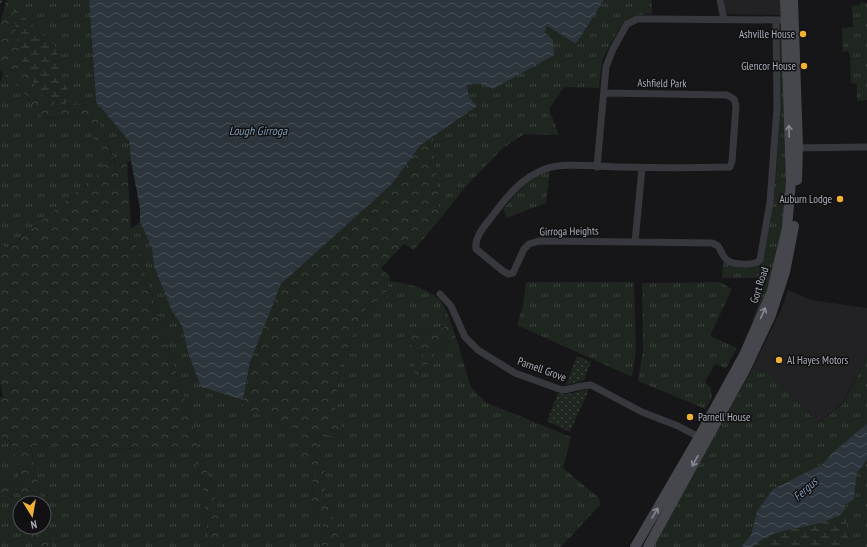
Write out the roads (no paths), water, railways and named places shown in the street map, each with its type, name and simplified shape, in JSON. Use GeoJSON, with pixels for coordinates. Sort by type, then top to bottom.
{"type":"FeatureCollection","features":[{"type":"Feature","properties":{"kind":"main road","name":"Gort Road"},"geometry":{"type":"LineString","coordinates":[[635,547],[746,368],[771,315],[786,272],[794,227],[794,148],[785,20],[785,0]]}},
{"type":"Feature","properties":{"kind":"main road","name":"Gort Road"},"geometry":{"type":"LineString","coordinates":[[785,20],[793,0]]}},
{"type":"Feature","properties":{"kind":"main road","name":"Gort Road"},"geometry":{"type":"LineString","coordinates":[[703,439],[744,355],[772,291],[787,228],[794,148]]}},
{"type":"Feature","properties":{"kind":"main road"},"geometry":{"type":"LineString","coordinates":[[648,547],[703,439]]}},
{"type":"Feature","properties":{"kind":"street"},"geometry":{"type":"LineString","coordinates":[[720,0],[724,19]]}},
{"type":"Feature","properties":{"kind":"street"},"geometry":{"type":"LineString","coordinates":[[597,167],[606,67],[613,49],[627,24],[637,20],[651,19],[785,20],[770,202],[760,260],[755,264],[731,262],[726,260],[718,246],[712,243],[635,242],[642,168]]}},
{"type":"Feature","properties":{"kind":"street","name":"Ashfield Park"},"geometry":{"type":"LineString","coordinates":[[597,167],[730,167],[732,162],[736,106],[734,99],[727,95],[604,94]]}},
{"type":"Feature","properties":{"kind":"street"},"geometry":{"type":"LineString","coordinates":[[794,148],[867,147]]}},
{"type":"Feature","properties":{"kind":"street","name":"Girroga Heights"},"geometry":{"type":"LineString","coordinates":[[597,167],[560,165],[545,168],[530,176],[514,189],[499,207],[478,236],[475,242],[476,249],[508,274],[513,273],[524,249],[529,244],[539,241],[635,242]]}},
{"type":"Feature","properties":{"kind":"street","name":"Parnell Grove"},"geometry":{"type":"LineString","coordinates":[[440,294],[451,306],[465,337],[478,350],[515,372],[562,390],[569,390],[582,385],[591,385],[642,412],[678,426],[703,439]]}},
{"type":"Feature","properties":{"kind":"water","name":"Lough Girroga"},"geometry":{"type":"Polygon","coordinates":[[[89,0],[604,0],[576,44],[547,26],[545,33],[553,40],[554,55],[493,89],[482,84],[467,85],[469,97],[477,106],[421,145],[391,185],[281,284],[250,362],[243,400],[201,387],[188,353],[182,326],[172,311],[154,267],[152,248],[140,222],[140,208],[131,161],[129,141],[96,102],[89,0]]]}},
{"type":"Feature","properties":{"kind":"water","name":"Fergus"},"geometry":{"type":"Polygon","coordinates":[[[867,424],[867,460],[857,473],[854,499],[845,505],[842,514],[822,522],[773,534],[759,541],[753,547],[741,547],[751,535],[757,511],[773,489],[823,464],[833,452],[867,424]]]}},
{"type":"Feature","properties":{"kind":"place","name":"Ashville House"},"geometry":{"type":"Point","coordinates":[803,34]}},
{"type":"Feature","properties":{"kind":"place","name":"Glencor House"},"geometry":{"type":"Point","coordinates":[804,66]}},
{"type":"Feature","properties":{"kind":"place","name":"Auburn Lodge"},"geometry":{"type":"Point","coordinates":[840,199]}},
{"type":"Feature","properties":{"kind":"place","name":"Al Hayes Motors"},"geometry":{"type":"Point","coordinates":[779,360]}},
{"type":"Feature","properties":{"kind":"place","name":"Parnell House"},"geometry":{"type":"Point","coordinates":[690,417]}}]}
